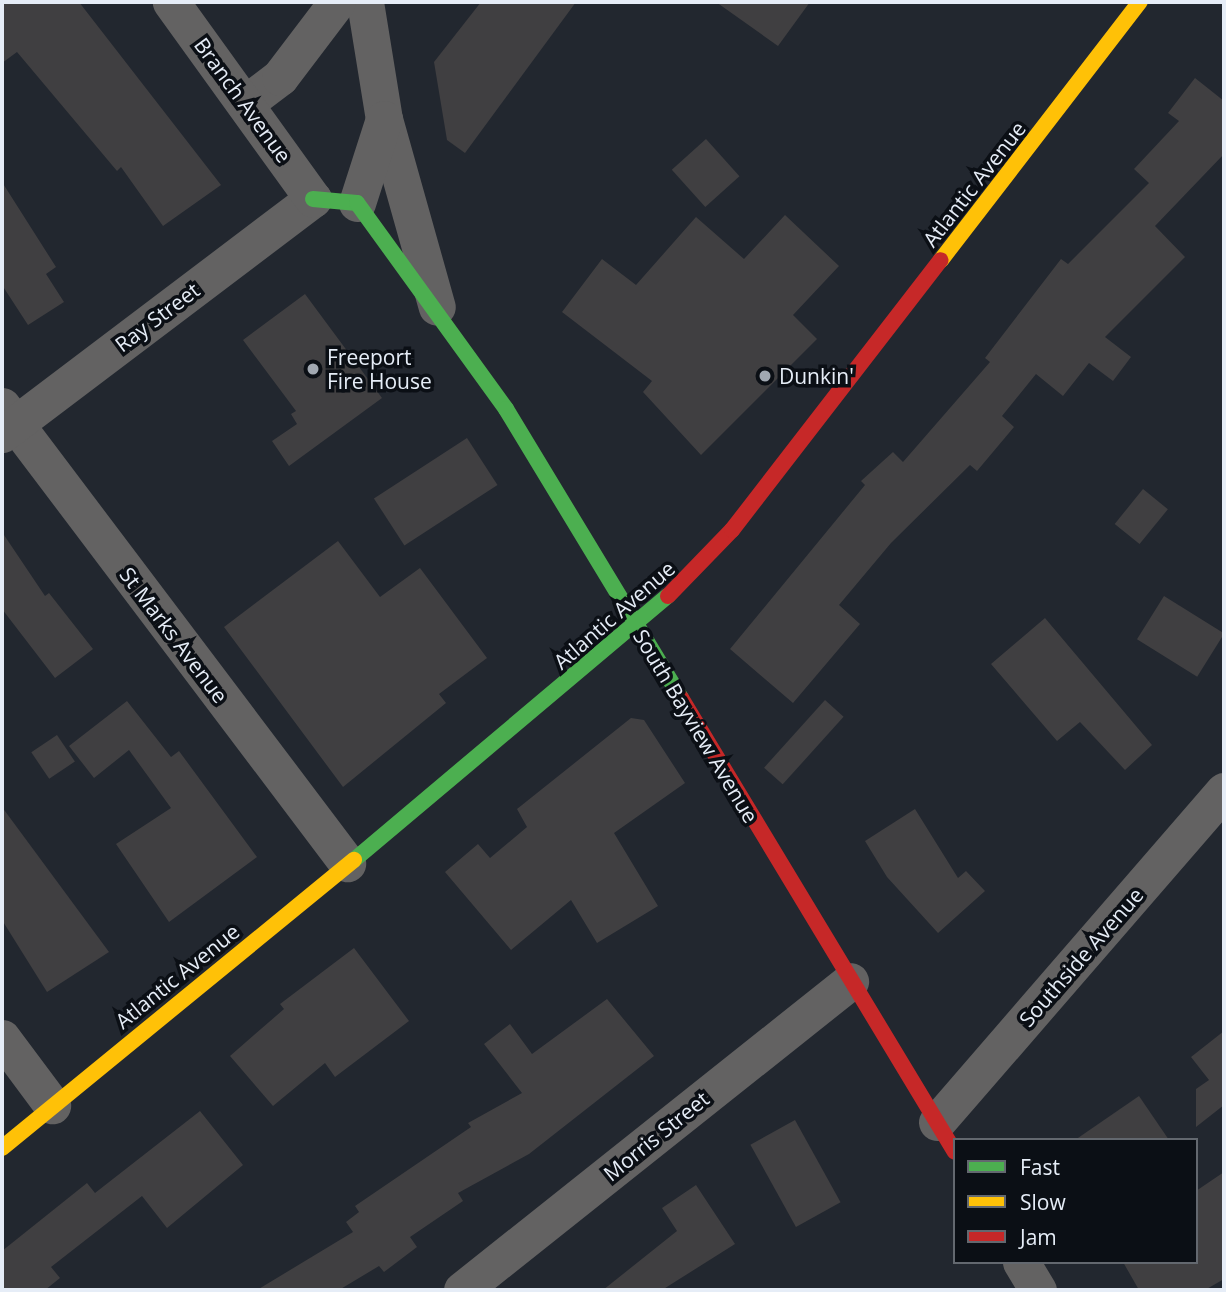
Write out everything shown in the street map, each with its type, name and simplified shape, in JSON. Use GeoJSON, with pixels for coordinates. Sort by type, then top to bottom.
{"type":"FeatureCollection","features":[{"type":"Feature","properties":{"kind":"main road","name":"Atlantic Avenue"},"geometry":{"type":"LineString","coordinates":[[2,1148],[637,627],[732,530],[1140,2]]}},
{"type":"Feature","properties":{"kind":"main road"},"geometry":{"type":"LineString","coordinates":[[313,199],[357,203]]}},
{"type":"Feature","properties":{"kind":"main road","name":"South Bayview Avenue"},"geometry":{"type":"LineString","coordinates":[[357,203],[506,409],[946,1137]]}},
{"type":"Feature","properties":{"kind":"street","name":"Branch Avenue"},"geometry":{"type":"LineString","coordinates":[[171,2],[247,102],[313,199]]}},
{"type":"Feature","properties":{"kind":"street"},"geometry":{"type":"LineString","coordinates":[[247,102],[280,77],[337,2]]}},
{"type":"Feature","properties":{"kind":"street"},"geometry":{"type":"LineString","coordinates":[[365,2],[384,119],[442,321]]}},
{"type":"Feature","properties":{"kind":"street"},"geometry":{"type":"LineString","coordinates":[[357,203],[384,119]]}},
{"type":"Feature","properties":{"kind":"street","name":"Ray Street"},"geometry":{"type":"LineString","coordinates":[[6,422],[313,199]]}},
{"type":"Feature","properties":{"kind":"street","name":"St Marks Avenue"},"geometry":{"type":"LineString","coordinates":[[6,422],[347,863]]}},
{"type":"Feature","properties":{"kind":"street","name":"Southside Avenue"},"geometry":{"type":"LineString","coordinates":[[946,1137],[1224,791]]}},
{"type":"Feature","properties":{"kind":"street","name":"Morris Street"},"geometry":{"type":"LineString","coordinates":[[462,1290],[850,981]]}},
{"type":"Feature","properties":{"kind":"street"},"geometry":{"type":"LineString","coordinates":[[2,1038],[52,1105]]}},
{"type":"Feature","properties":{"kind":"street"},"geometry":{"type":"LineString","coordinates":[[1022,1264],[1038,1290]]}},
{"type":"Feature","properties":{"kind":"building"},"geometry":{"type":"Polygon","coordinates":[[[2,2],[79,2],[221,185],[163,226],[121,167],[117,171],[17,52],[2,63],[2,2]]]}},
{"type":"Feature","properties":{"kind":"building"},"geometry":{"type":"Polygon","coordinates":[[[481,2],[576,2],[465,153],[447,140],[434,62],[481,2]]]}},
{"type":"Feature","properties":{"kind":"building"},"geometry":{"type":"Polygon","coordinates":[[[716,2],[810,2],[778,46],[716,2]]]}},
{"type":"Feature","properties":{"kind":"building"},"geometry":{"type":"Polygon","coordinates":[[[1195,78],[1224,101],[1224,154],[1155,226],[1185,257],[1105,337],[1131,357],[1113,381],[1089,363],[1063,396],[1036,374],[1002,416],[1014,427],[977,471],[970,465],[891,543],[839,605],[860,624],[793,703],[730,649],[865,485],[861,481],[893,452],[903,462],[990,362],[985,358],[1061,259],[1068,264],[1149,183],[1134,169],[1179,121],[1168,113],[1195,78]]]}},
{"type":"Feature","properties":{"kind":"building"},"geometry":{"type":"Polygon","coordinates":[[[706,139],[739,176],[705,207],[672,170],[706,139]]]}},
{"type":"Feature","properties":{"kind":"building"},"geometry":{"type":"Polygon","coordinates":[[[2,182],[56,267],[46,274],[64,302],[28,325],[2,285],[2,182]]]}},
{"type":"Feature","properties":{"kind":"building"},"geometry":{"type":"Polygon","coordinates":[[[785,215],[839,266],[793,315],[817,339],[701,455],[643,392],[652,381],[562,312],[602,259],[636,285],[696,217],[744,259],[785,215]]]}},
{"type":"Feature","properties":{"kind":"building","name":"Freeport Fire House"},"geometry":{"type":"Polygon","coordinates":[[[305,294],[382,398],[289,466],[272,441],[297,424],[291,414],[296,411],[243,340],[305,294]]]}},
{"type":"Feature","properties":{"kind":"building"},"geometry":{"type":"Polygon","coordinates":[[[467,438],[497,485],[404,545],[374,498],[467,438]]]}},
{"type":"Feature","properties":{"kind":"building"},"geometry":{"type":"Polygon","coordinates":[[[1143,489],[1168,509],[1140,544],[1115,524],[1143,489]]]}},
{"type":"Feature","properties":{"kind":"building"},"geometry":{"type":"Polygon","coordinates":[[[2,532],[45,596],[49,593],[93,649],[55,678],[2,609],[2,532]]]}},
{"type":"Feature","properties":{"kind":"building"},"geometry":{"type":"Polygon","coordinates":[[[338,541],[380,597],[420,568],[487,658],[439,694],[446,703],[343,787],[224,627],[338,541]]]}},
{"type":"Feature","properties":{"kind":"building"},"geometry":{"type":"Polygon","coordinates":[[[1164,596],[1224,633],[1197,677],[1137,639],[1164,596]]]}},
{"type":"Feature","properties":{"kind":"building"},"geometry":{"type":"Polygon","coordinates":[[[1045,618],[1152,745],[1125,770],[1080,722],[1057,741],[991,664],[1045,618]]]}},
{"type":"Feature","properties":{"kind":"building"},"geometry":{"type":"Polygon","coordinates":[[[825,700],[844,717],[783,784],[764,768],[825,700]]]}},
{"type":"Feature","properties":{"kind":"building"},"geometry":{"type":"Polygon","coordinates":[[[127,701],[171,757],[179,751],[257,857],[169,922],[116,844],[171,808],[129,750],[94,778],[69,746],[127,701]]]}},
{"type":"Feature","properties":{"kind":"building"},"geometry":{"type":"Polygon","coordinates":[[[631,718],[644,720],[685,783],[614,833],[658,906],[597,943],[571,900],[511,950],[445,872],[478,844],[490,858],[527,827],[517,809],[631,718]]]}},
{"type":"Feature","properties":{"kind":"building"},"geometry":{"type":"Polygon","coordinates":[[[57,735],[75,762],[49,779],[31,752],[57,735]]]}},
{"type":"Feature","properties":{"kind":"building"},"geometry":{"type":"Polygon","coordinates":[[[2,807],[109,952],[47,992],[2,920],[2,807]]]}},
{"type":"Feature","properties":{"kind":"building"},"geometry":{"type":"Polygon","coordinates":[[[915,809],[958,878],[966,871],[985,891],[938,933],[887,877],[865,841],[915,809]]]}},
{"type":"Feature","properties":{"kind":"building"},"geometry":{"type":"Polygon","coordinates":[[[354,948],[409,1021],[335,1077],[325,1063],[273,1106],[230,1056],[284,1009],[280,1004],[354,948]]]}},
{"type":"Feature","properties":{"kind":"building"},"geometry":{"type":"Polygon","coordinates":[[[607,999],[654,1056],[529,1154],[458,1193],[463,1201],[410,1237],[417,1247],[384,1272],[379,1266],[339,1290],[257,1290],[353,1232],[346,1222],[359,1212],[355,1206],[471,1127],[468,1123],[522,1093],[484,1044],[510,1024],[532,1054],[607,999]]]}},
{"type":"Feature","properties":{"kind":"building"},"geometry":{"type":"Polygon","coordinates":[[[1224,1031],[1224,1105],[1196,1127],[1196,1089],[1209,1080],[1191,1057],[1224,1031]]]}},
{"type":"Feature","properties":{"kind":"building"},"geometry":{"type":"Polygon","coordinates":[[[1139,1096],[1168,1138],[1078,1138],[1139,1096]]]}},
{"type":"Feature","properties":{"kind":"building"},"geometry":{"type":"Polygon","coordinates":[[[200,1111],[243,1165],[167,1228],[142,1196],[51,1267],[60,1278],[45,1290],[2,1290],[2,1251],[87,1183],[95,1193],[200,1111]]]}},
{"type":"Feature","properties":{"kind":"building"},"geometry":{"type":"Polygon","coordinates":[[[795,1120],[841,1202],[796,1227],[750,1145],[795,1120]]]}},
{"type":"Feature","properties":{"kind":"building"},"geometry":{"type":"Polygon","coordinates":[[[1224,1172],[1224,1279],[1205,1290],[1139,1290],[1124,1264],[1198,1264],[1198,1190],[1224,1172]]]}},
{"type":"Feature","properties":{"kind":"building"},"geometry":{"type":"Polygon","coordinates":[[[696,1185],[735,1244],[662,1290],[603,1290],[677,1231],[662,1208],[696,1185]]]}},
{"type":"Feature","properties":{"kind":"traffic: fast"},"geometry":{"type":"LineString","coordinates":[[313,199],[357,203],[506,409],[681,698]]}},
{"type":"Feature","properties":{"kind":"traffic: fast"},"geometry":{"type":"LineString","coordinates":[[354,860],[668,596]]}},
{"type":"Feature","properties":{"kind":"traffic: slow"},"geometry":{"type":"LineString","coordinates":[[941,260],[1140,2]]}},
{"type":"Feature","properties":{"kind":"traffic: slow"},"geometry":{"type":"LineString","coordinates":[[2,1148],[354,860]]}},
{"type":"Feature","properties":{"kind":"traffic: jam"},"geometry":{"type":"LineString","coordinates":[[668,596],[732,530],[941,260]]}},
{"type":"Feature","properties":{"kind":"traffic: jam"},"geometry":{"type":"LineString","coordinates":[[681,698],[953,1149]]}},
{"type":"Feature","properties":{"kind":"place","name":"Freeport Fire House"},"geometry":{"type":"Point","coordinates":[313,369]}},
{"type":"Feature","properties":{"kind":"place","name":"Dunkin'"},"geometry":{"type":"Point","coordinates":[765,376]}}]}
